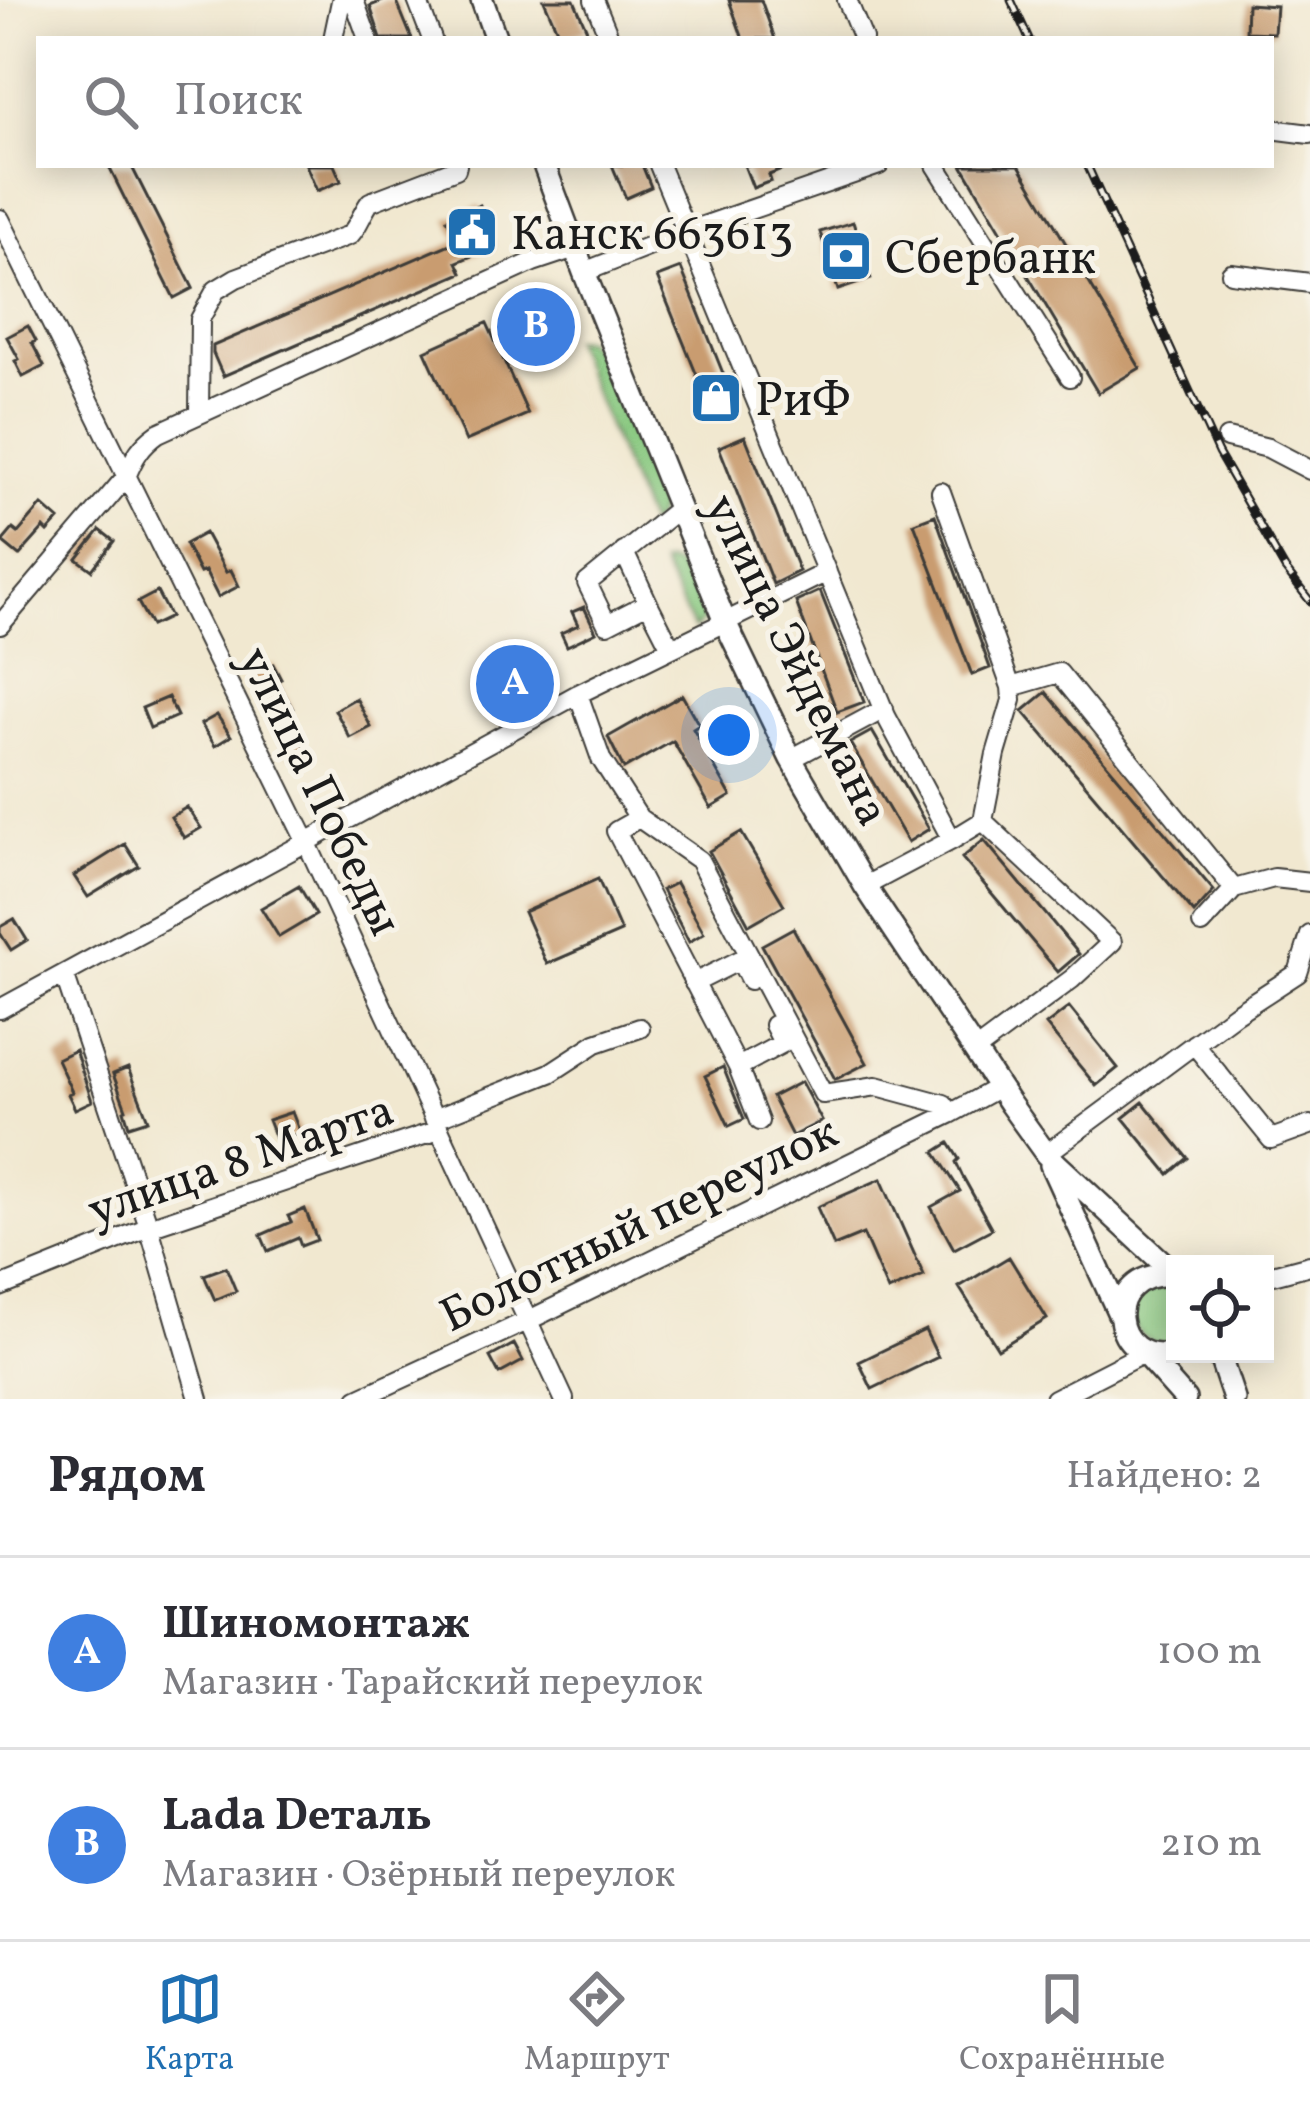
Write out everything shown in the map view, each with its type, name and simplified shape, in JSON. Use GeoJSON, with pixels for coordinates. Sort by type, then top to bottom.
{"type":"FeatureCollection","features":[{"type":"Feature","properties":{"kind":"main road"},"geometry":{"type":"LineString","coordinates":[[482,0],[495,36]]}},
{"type":"Feature","properties":{"kind":"main road","name":"улица Эйдемана"},"geometry":{"type":"LineString","coordinates":[[545,168],[724,622],[791,759],[865,886],[1046,1154]]}},
{"type":"Feature","properties":{"kind":"main road"},"geometry":{"type":"LineString","coordinates":[[1046,1154],[1166,1267]]}},
{"type":"Feature","properties":{"kind":"main road"},"geometry":{"type":"LineString","coordinates":[[1046,1154],[1120,1314],[1123,1330],[1185,1399]]}},
{"type":"Feature","properties":{"kind":"main road"},"geometry":{"type":"LineString","coordinates":[[1120,1314],[1125,1296],[1137,1282],[1166,1275]]}},
{"type":"Feature","properties":{"kind":"main road"},"geometry":{"type":"LineString","coordinates":[[1144,1352],[1166,1355]]}},
{"type":"Feature","properties":{"kind":"main road"},"geometry":{"type":"LineString","coordinates":[[1222,1363],[1234,1399]]}},
{"type":"Feature","properties":{"kind":"street"},"geometry":{"type":"LineString","coordinates":[[334,36],[341,2],[349,0],[367,36]]}},
{"type":"Feature","properties":{"kind":"street"},"geometry":{"type":"LineString","coordinates":[[417,0],[431,36]]}},
{"type":"Feature","properties":{"kind":"street"},"geometry":{"type":"LineString","coordinates":[[594,0],[609,36]]}},
{"type":"Feature","properties":{"kind":"street"},"geometry":{"type":"LineString","coordinates":[[847,0],[861,36]]}},
{"type":"Feature","properties":{"kind":"street"},"geometry":{"type":"LineString","coordinates":[[1274,129],[1310,134]]}},
{"type":"Feature","properties":{"kind":"street"},"geometry":{"type":"LineString","coordinates":[[199,413],[200,319],[216,290],[350,235],[370,202],[456,168]]}},
{"type":"Feature","properties":{"kind":"street"},"geometry":{"type":"LineString","coordinates":[[660,168],[884,710],[952,840]]}},
{"type":"Feature","properties":{"kind":"street"},"geometry":{"type":"LineString","coordinates":[[584,272],[870,168]]}},
{"type":"Feature","properties":{"kind":"street"},"geometry":{"type":"LineString","coordinates":[[938,168],[1070,377]]}},
{"type":"Feature","properties":{"kind":"street","name":"улица Победы"},"geometry":{"type":"LineString","coordinates":[[0,219],[306,841],[564,1399]]}},
{"type":"Feature","properties":{"kind":"street"},"geometry":{"type":"LineString","coordinates":[[0,625],[126,477],[144,443],[158,433],[533,262],[574,248]]}},
{"type":"Feature","properties":{"kind":"street"},"geometry":{"type":"LineString","coordinates":[[1231,273],[1310,283]]}},
{"type":"Feature","properties":{"kind":"street"},"geometry":{"type":"LineString","coordinates":[[1227,439],[1268,448],[1310,470]]}},
{"type":"Feature","properties":{"kind":"street"},"geometry":{"type":"LineString","coordinates":[[865,886],[983,820],[1012,700],[941,492]]}},
{"type":"Feature","properties":{"kind":"street"},"geometry":{"type":"LineString","coordinates":[[648,603],[608,624],[586,583],[678,509]]}},
{"type":"Feature","properties":{"kind":"street"},"geometry":{"type":"LineString","coordinates":[[625,552],[671,648]]}},
{"type":"Feature","properties":{"kind":"street"},"geometry":{"type":"LineString","coordinates":[[0,1010],[578,694],[826,572]]}},
{"type":"Feature","properties":{"kind":"street"},"geometry":{"type":"LineString","coordinates":[[1011,687],[1059,673],[1234,889]]}},
{"type":"Feature","properties":{"kind":"street"},"geometry":{"type":"LineString","coordinates":[[578,694],[601,759],[639,818],[699,860],[823,1094],[877,1086],[944,1104],[950,1114]]}},
{"type":"Feature","properties":{"kind":"street"},"geometry":{"type":"LineString","coordinates":[[791,759],[884,710]]}},
{"type":"Feature","properties":{"kind":"street"},"geometry":{"type":"LineString","coordinates":[[639,818],[616,831],[738,1067],[759,1121]]}},
{"type":"Feature","properties":{"kind":"street"},"geometry":{"type":"LineString","coordinates":[[974,1052],[1072,980],[1112,942],[983,820]]}},
{"type":"Feature","properties":{"kind":"street"},"geometry":{"type":"LineString","coordinates":[[1202,924],[1234,889],[1274,878],[1310,881]]}},
{"type":"Feature","properties":{"kind":"street"},"geometry":{"type":"LineString","coordinates":[[1046,1154],[1298,973],[1310,935]]}},
{"type":"Feature","properties":{"kind":"street"},"geometry":{"type":"LineString","coordinates":[[694,983],[740,960],[783,1043],[738,1067]]}},
{"type":"Feature","properties":{"kind":"street"},"geometry":{"type":"LineString","coordinates":[[64,974],[149,1227],[199,1399]]}},
{"type":"Feature","properties":{"kind":"street","name":"улица 8 Марта"},"geometry":{"type":"LineString","coordinates":[[0,1287],[149,1227],[437,1125],[550,1073],[596,1043],[640,1028]]}},
{"type":"Feature","properties":{"kind":"street"},"geometry":{"type":"LineString","coordinates":[[1194,1044],[1271,1139],[1310,1125]]}},
{"type":"Feature","properties":{"kind":"street","name":"Болотный переулок"},"geometry":{"type":"LineString","coordinates":[[358,1399],[527,1321],[999,1087]]}},
{"type":"Feature","properties":{"kind":"street"},"geometry":{"type":"LineString","coordinates":[[1274,1275],[1310,1265]]}},
{"type":"Feature","properties":{"kind":"street"},"geometry":{"type":"LineString","coordinates":[[1054,1399],[1144,1352]]}},
{"type":"Feature","properties":{"kind":"green space"},"geometry":{"type":"Polygon","coordinates":[[[572,339],[584,339],[604,361],[660,503],[649,525],[572,339]]]}},
{"type":"Feature","properties":{"kind":"green space"},"geometry":{"type":"Polygon","coordinates":[[[661,564],[683,570],[699,591],[706,618],[694,629],[661,564]]]}},
{"type":"Feature","properties":{"kind":"green space"},"geometry":{"type":"Polygon","coordinates":[[[1166,1284],[1166,1344],[1149,1340],[1134,1325],[1131,1305],[1146,1288],[1166,1284]]]}},
{"type":"Feature","properties":{"kind":"building"},"geometry":{"type":"Polygon","coordinates":[[[396,0],[411,36],[380,36],[370,6],[396,0]]]}},
{"type":"Feature","properties":{"kind":"building"},"geometry":{"type":"Polygon","coordinates":[[[544,0],[574,0],[587,30],[560,36],[544,0]]]}},
{"type":"Feature","properties":{"kind":"building"},"geometry":{"type":"Polygon","coordinates":[[[729,0],[761,0],[774,36],[742,36],[729,0]]]}},
{"type":"Feature","properties":{"kind":"building"},"geometry":{"type":"Polygon","coordinates":[[[1247,4],[1276,6],[1274,33],[1246,32],[1247,4]]]}},
{"type":"Feature","properties":{"kind":"building"},"geometry":{"type":"Polygon","coordinates":[[[109,168],[133,168],[193,288],[174,298],[109,168]]]}},
{"type":"Feature","properties":{"kind":"building"},"geometry":{"type":"Polygon","coordinates":[[[307,168],[335,168],[341,181],[317,191],[307,168]]]}},
{"type":"Feature","properties":{"kind":"building"},"geometry":{"type":"Polygon","coordinates":[[[613,168],[643,168],[651,187],[626,198],[613,168]]]}},
{"type":"Feature","properties":{"kind":"building"},"geometry":{"type":"Polygon","coordinates":[[[745,168],[787,168],[769,175],[771,181],[753,188],[745,168]]]}},
{"type":"Feature","properties":{"kind":"building"},"geometry":{"type":"Polygon","coordinates":[[[964,168],[1021,168],[1140,368],[1098,393],[964,168]]]}},
{"type":"Feature","properties":{"kind":"building"},"geometry":{"type":"Polygon","coordinates":[[[480,205],[496,246],[457,262],[462,273],[223,376],[213,346],[457,241],[447,219],[480,205]]]}},
{"type":"Feature","properties":{"kind":"building","name":"Сбербанк"},"geometry":{"type":"Polygon","coordinates":[[[853,222],[871,279],[838,290],[820,232],[853,222]]]}},
{"type":"Feature","properties":{"kind":"building"},"geometry":{"type":"Polygon","coordinates":[[[681,268],[736,406],[713,415],[657,277],[681,268]]]}},
{"type":"Feature","properties":{"kind":"building"},"geometry":{"type":"Polygon","coordinates":[[[543,306],[554,338],[529,348],[517,315],[543,306]]]}},
{"type":"Feature","properties":{"kind":"building"},"geometry":{"type":"Polygon","coordinates":[[[487,323],[528,414],[466,441],[425,351],[487,323]]]}},
{"type":"Feature","properties":{"kind":"building"},"geometry":{"type":"Polygon","coordinates":[[[28,326],[44,366],[23,377],[7,337],[28,326]]]}},
{"type":"Feature","properties":{"kind":"building"},"geometry":{"type":"Polygon","coordinates":[[[745,436],[799,571],[773,584],[719,447],[745,436]]]}},
{"type":"Feature","properties":{"kind":"building"},"geometry":{"type":"Polygon","coordinates":[[[42,505],[59,520],[48,532],[44,528],[19,556],[2,542],[13,529],[18,533],[42,505]]]}},
{"type":"Feature","properties":{"kind":"building"},"geometry":{"type":"Polygon","coordinates":[[[935,515],[990,668],[972,675],[914,523],[935,515]]]}},
{"type":"Feature","properties":{"kind":"building"},"geometry":{"type":"Polygon","coordinates":[[[100,530],[114,541],[92,570],[77,559],[100,530]]]}},
{"type":"Feature","properties":{"kind":"building"},"geometry":{"type":"Polygon","coordinates":[[[205,533],[239,586],[218,597],[185,544],[205,533]]]}},
{"type":"Feature","properties":{"kind":"building"},"geometry":{"type":"Polygon","coordinates":[[[820,591],[864,702],[837,712],[796,602],[820,591]]]}},
{"type":"Feature","properties":{"kind":"building"},"geometry":{"type":"Polygon","coordinates":[[[157,592],[170,617],[151,626],[138,602],[157,592]]]}},
{"type":"Feature","properties":{"kind":"building"},"geometry":{"type":"Polygon","coordinates":[[[584,607],[596,632],[567,646],[561,633],[578,625],[572,612],[584,607]]]}},
{"type":"Feature","properties":{"kind":"building"},"geometry":{"type":"Polygon","coordinates":[[[273,664],[306,749],[289,756],[252,675],[273,664]]]}},
{"type":"Feature","properties":{"kind":"building"},"geometry":{"type":"Polygon","coordinates":[[[536,666],[541,680],[517,688],[520,696],[506,700],[497,672],[510,667],[512,674],[536,666]]]}},
{"type":"Feature","properties":{"kind":"building"},"geometry":{"type":"Polygon","coordinates":[[[1046,692],[1214,891],[1194,913],[1023,711],[1046,692]]]}},
{"type":"Feature","properties":{"kind":"building"},"geometry":{"type":"Polygon","coordinates":[[[682,695],[699,725],[693,729],[731,796],[711,808],[673,741],[624,769],[608,737],[682,695]]]}},
{"type":"Feature","properties":{"kind":"building"},"geometry":{"type":"Polygon","coordinates":[[[168,697],[177,716],[150,728],[142,708],[168,697]]]}},
{"type":"Feature","properties":{"kind":"building"},"geometry":{"type":"Polygon","coordinates":[[[356,698],[371,727],[350,738],[335,710],[356,698]]]}},
{"type":"Feature","properties":{"kind":"building"},"geometry":{"type":"Polygon","coordinates":[[[217,715],[231,736],[215,746],[201,724],[217,715]]]}},
{"type":"Feature","properties":{"kind":"building"},"geometry":{"type":"Polygon","coordinates":[[[872,731],[929,829],[908,842],[850,743],[872,731]]]}},
{"type":"Feature","properties":{"kind":"building"},"geometry":{"type":"Polygon","coordinates":[[[187,807],[201,828],[184,838],[171,817],[187,807]]]}},
{"type":"Feature","properties":{"kind":"building"},"geometry":{"type":"Polygon","coordinates":[[[741,832],[784,905],[749,925],[709,851],[741,832]]]}},
{"type":"Feature","properties":{"kind":"building"},"geometry":{"type":"Polygon","coordinates":[[[984,840],[1079,954],[1058,972],[962,858],[984,840]]]}},
{"type":"Feature","properties":{"kind":"building"},"geometry":{"type":"Polygon","coordinates":[[[125,844],[139,866],[88,897],[74,876],[125,844]]]}},
{"type":"Feature","properties":{"kind":"building"},"geometry":{"type":"Polygon","coordinates":[[[598,879],[621,932],[547,964],[524,912],[598,879]]]}},
{"type":"Feature","properties":{"kind":"building"},"geometry":{"type":"Polygon","coordinates":[[[676,883],[704,933],[689,942],[662,890],[676,883]]]}},
{"type":"Feature","properties":{"kind":"building"},"geometry":{"type":"Polygon","coordinates":[[[299,886],[316,915],[279,937],[261,908],[299,886]]]}},
{"type":"Feature","properties":{"kind":"building"},"geometry":{"type":"Polygon","coordinates":[[[14,919],[27,940],[11,950],[0,927],[14,919]]]}},
{"type":"Feature","properties":{"kind":"building"},"geometry":{"type":"Polygon","coordinates":[[[793,928],[867,1063],[835,1079],[762,945],[793,928]]]}},
{"type":"Feature","properties":{"kind":"building"},"geometry":{"type":"Polygon","coordinates":[[[1069,1007],[1118,1068],[1096,1086],[1046,1025],[1069,1007]]]}},
{"type":"Feature","properties":{"kind":"building"},"geometry":{"type":"Polygon","coordinates":[[[75,1050],[92,1101],[75,1109],[57,1059],[75,1050]]]}},
{"type":"Feature","properties":{"kind":"building"},"geometry":{"type":"Polygon","coordinates":[[[723,1067],[744,1119],[729,1126],[705,1076],[723,1067]]]}},
{"type":"Feature","properties":{"kind":"building"},"geometry":{"type":"Polygon","coordinates":[[[128,1068],[148,1120],[129,1126],[113,1074],[128,1068]]]}},
{"type":"Feature","properties":{"kind":"building"},"geometry":{"type":"Polygon","coordinates":[[[801,1082],[822,1121],[792,1136],[772,1097],[801,1082]]]}},
{"type":"Feature","properties":{"kind":"building"},"geometry":{"type":"Polygon","coordinates":[[[1143,1102],[1188,1158],[1169,1174],[1123,1118],[1143,1102]]]}},
{"type":"Feature","properties":{"kind":"building"},"geometry":{"type":"Polygon","coordinates":[[[292,1112],[300,1133],[276,1141],[268,1120],[292,1112]]]}},
{"type":"Feature","properties":{"kind":"building"},"geometry":{"type":"Polygon","coordinates":[[[949,1143],[992,1229],[954,1249],[931,1207],[960,1191],[935,1152],[949,1143]]]}},
{"type":"Feature","properties":{"kind":"building"},"geometry":{"type":"Polygon","coordinates":[[[881,1179],[924,1276],[888,1291],[863,1234],[834,1246],[817,1207],[881,1179]]]}},
{"type":"Feature","properties":{"kind":"building"},"geometry":{"type":"Polygon","coordinates":[[[305,1209],[317,1240],[301,1246],[298,1238],[268,1251],[261,1235],[291,1222],[288,1216],[305,1209]]]}},
{"type":"Feature","properties":{"kind":"building"},"geometry":{"type":"Polygon","coordinates":[[[1009,1257],[1047,1319],[998,1349],[959,1287],[1009,1257]]]}},
{"type":"Feature","properties":{"kind":"building"},"geometry":{"type":"Polygon","coordinates":[[[226,1267],[236,1291],[215,1300],[204,1275],[226,1267]]]}},
{"type":"Feature","properties":{"kind":"building"},"geometry":{"type":"Polygon","coordinates":[[[925,1330],[938,1357],[872,1389],[859,1362],[925,1330]]]}},
{"type":"Feature","properties":{"kind":"building"},"geometry":{"type":"Polygon","coordinates":[[[514,1344],[523,1361],[499,1374],[490,1357],[514,1344]]]}},
{"type":"Feature","properties":{"kind":"railway"},"geometry":{"type":"LineString","coordinates":[[1011,0],[1028,36]]}},
{"type":"Feature","properties":{"kind":"railway"},"geometry":{"type":"LineString","coordinates":[[1088,168],[1218,453],[1285,569],[1310,601]]}},
{"type":"Feature","properties":{"kind":"place","name":"Канск 663613"},"geometry":{"type":"Point","coordinates":[472,232]}},
{"type":"Feature","properties":{"kind":"place","name":"Сбербанк"},"geometry":{"type":"Point","coordinates":[846,256]}},
{"type":"Feature","properties":{"kind":"place","name":"Lada Dеталь"},"geometry":{"type":"Point","coordinates":[536,327]}},
{"type":"Feature","properties":{"kind":"place","name":"РиФ"},"geometry":{"type":"Point","coordinates":[716,398]}},
{"type":"Feature","properties":{"kind":"place","name":"Шиномонтаж"},"geometry":{"type":"Point","coordinates":[515,684]}}]}
